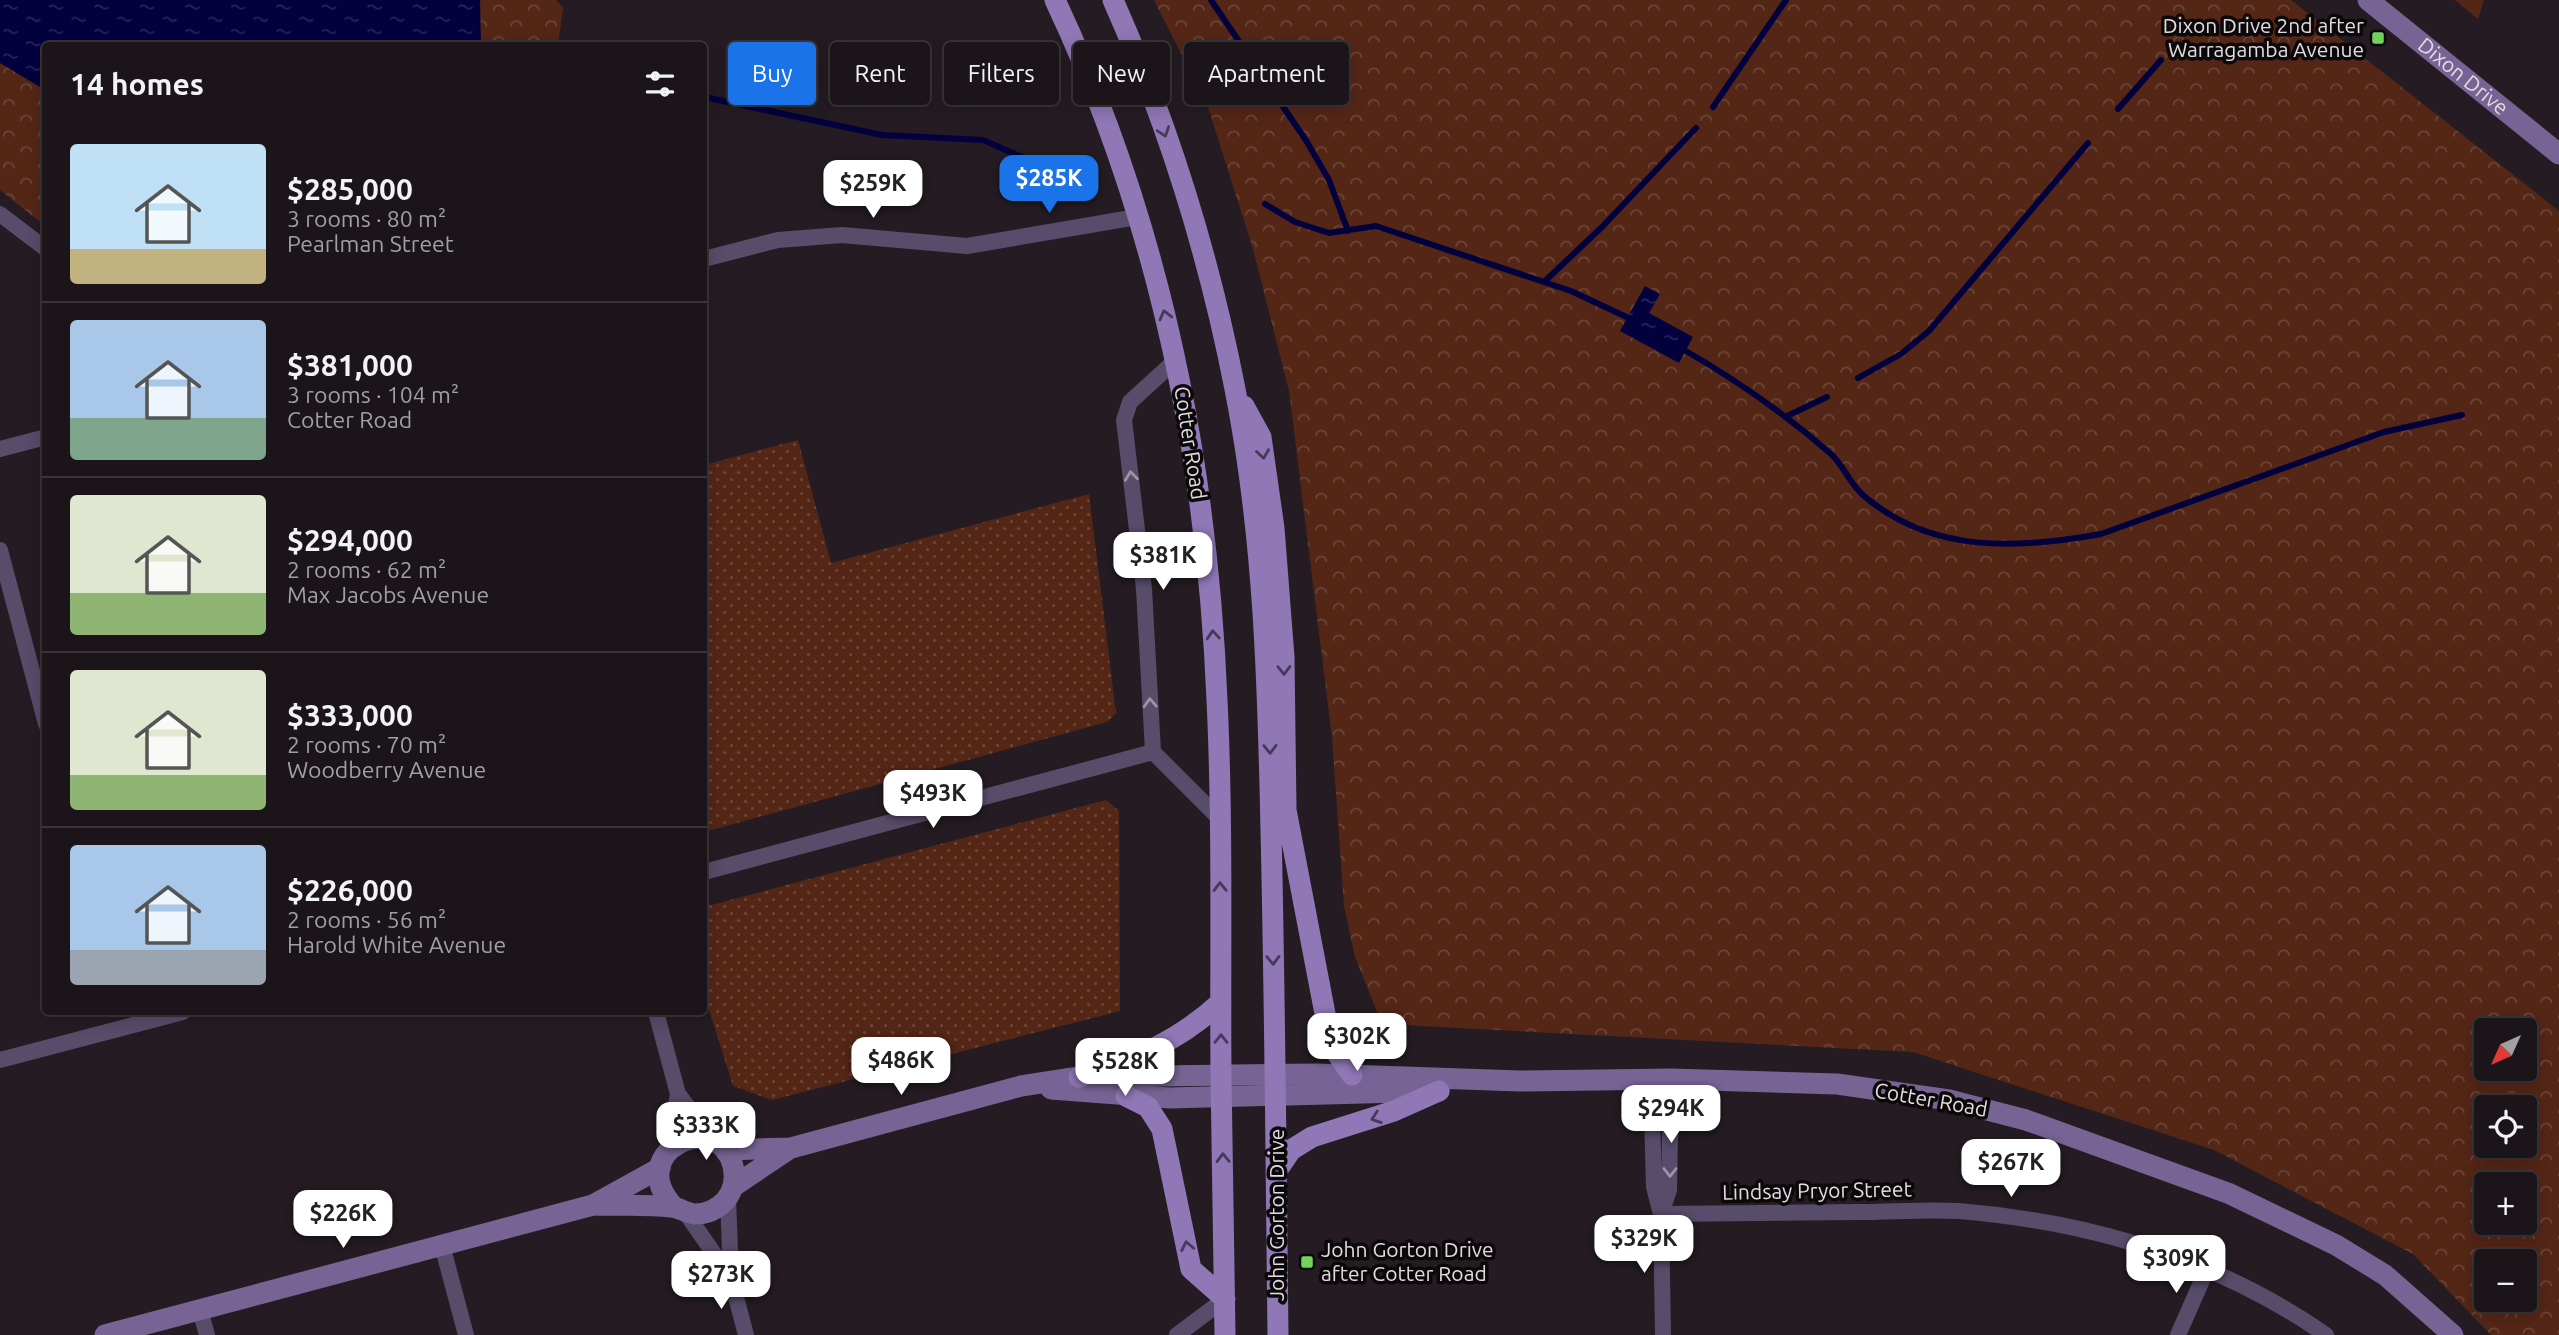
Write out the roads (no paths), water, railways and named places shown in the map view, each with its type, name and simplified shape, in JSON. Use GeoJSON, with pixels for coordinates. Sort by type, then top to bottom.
{"type":"FeatureCollection","features":[{"type":"Feature","properties":{"kind":"main road","name":"Cotter Road"},"geometry":{"type":"LineString","coordinates":[[1055,0],[1092,85],[1137,217],[1177,360],[1199,493],[1211,600],[1217,702],[1221,1085],[1275,1084],[1439,1091],[1520,1081]]}},
{"type":"Feature","properties":{"kind":"main road"},"geometry":{"type":"LineString","coordinates":[[1113,0],[1156,106],[1182,184],[1209,277],[1236,392],[1256,534],[1268,677],[1275,1084]]}},
{"type":"Feature","properties":{"kind":"main road","name":"Dixon Drive"},"geometry":{"type":"LineString","coordinates":[[2368,0],[2559,154]]}},
{"type":"Feature","properties":{"kind":"main road"},"geometry":{"type":"LineString","coordinates":[[1236,392],[1261,437],[1274,528],[1284,657],[1286,810],[1331,1045],[1352,1075]]}},
{"type":"Feature","properties":{"kind":"main road"},"geometry":{"type":"LineString","coordinates":[[593,1205],[664,1159],[690,1138],[720,1146],[791,1148],[1021,1086],[1079,1077],[1166,1044],[1192,1028],[1221,1002]]}},
{"type":"Feature","properties":{"kind":"main road","name":"Cotter Road"},"geometry":{"type":"LineString","coordinates":[[1275,1084],[1352,1075],[1520,1081],[1661,1079],[1837,1084],[1949,1100],[2026,1120],[2228,1193],[2336,1245],[2385,1275],[2453,1335]]}},
{"type":"Feature","properties":{"kind":"main road"},"geometry":{"type":"LineString","coordinates":[[1079,1077],[1221,1085]]}},
{"type":"Feature","properties":{"kind":"main road","name":"John Gorton Drive"},"geometry":{"type":"LineString","coordinates":[[1275,1084],[1278,1335]]}},
{"type":"Feature","properties":{"kind":"main road"},"geometry":{"type":"LineString","coordinates":[[1021,1086],[1170,1098],[1221,1085]]}},
{"type":"Feature","properties":{"kind":"main road"},"geometry":{"type":"LineString","coordinates":[[1221,1085],[1225,1335]]}},
{"type":"Feature","properties":{"kind":"main road"},"geometry":{"type":"LineString","coordinates":[[1276,1172],[1291,1150],[1312,1137],[1394,1111],[1439,1091]]}},
{"type":"Feature","properties":{"kind":"main road"},"geometry":{"type":"LineString","coordinates":[[1126,1096],[1148,1107],[1162,1129],[1191,1269],[1225,1299]]}},
{"type":"Feature","properties":{"kind":"main road"},"geometry":{"type":"LineString","coordinates":[[720,1146],[732,1161],[731,1191]]}},
{"type":"Feature","properties":{"kind":"main road"},"geometry":{"type":"LineString","coordinates":[[105,1335],[593,1205],[708,1212],[731,1191],[791,1148]]}},
{"type":"Feature","properties":{"kind":"main road"},"geometry":{"type":"LineString","coordinates":[[664,1159],[660,1187],[679,1209]]}},
{"type":"Feature","properties":{"kind":"street"},"geometry":{"type":"LineString","coordinates":[[0,214],[42,246]]}},
{"type":"Feature","properties":{"kind":"street"},"geometry":{"type":"LineString","coordinates":[[707,258],[778,240],[842,235],[967,246],[1137,217]]}},
{"type":"Feature","properties":{"kind":"street"},"geometry":{"type":"LineString","coordinates":[[1177,360],[1130,402],[1124,420],[1144,589],[1153,752],[1218,817]]}},
{"type":"Feature","properties":{"kind":"street"},"geometry":{"type":"LineString","coordinates":[[0,449],[42,437]]}},
{"type":"Feature","properties":{"kind":"street"},"geometry":{"type":"LineString","coordinates":[[0,550],[42,709]]}},
{"type":"Feature","properties":{"kind":"street"},"geometry":{"type":"LineString","coordinates":[[707,871],[1153,752]]}},
{"type":"Feature","properties":{"kind":"street"},"geometry":{"type":"LineString","coordinates":[[0,1060],[122,1019],[157,1015]]}},
{"type":"Feature","properties":{"kind":"street"},"geometry":{"type":"LineString","coordinates":[[657,1015],[678,1094],[720,1146]]}},
{"type":"Feature","properties":{"kind":"street"},"geometry":{"type":"LineString","coordinates":[[1661,1079],[1670,1190],[1661,1214],[1662,1335]]}},
{"type":"Feature","properties":{"kind":"street"},"geometry":{"type":"LineString","coordinates":[[664,1159],[678,1094]]}},
{"type":"Feature","properties":{"kind":"street"},"geometry":{"type":"LineString","coordinates":[[731,1191],[731,1278],[746,1335]]}},
{"type":"Feature","properties":{"kind":"street"},"geometry":{"type":"LineString","coordinates":[[679,1209],[731,1278]]}},
{"type":"Feature","properties":{"kind":"street","name":"Lindsay Pryor Street"},"geometry":{"type":"LineString","coordinates":[[1661,1214],[1956,1211],[2036,1220],[2122,1237],[2207,1269],[2297,1315],[2326,1335]]}},
{"type":"Feature","properties":{"kind":"street"},"geometry":{"type":"LineString","coordinates":[[442,1245],[467,1335]]}},
{"type":"Feature","properties":{"kind":"street"},"geometry":{"type":"LineString","coordinates":[[2178,1335],[2207,1269]]}},
{"type":"Feature","properties":{"kind":"street"},"geometry":{"type":"LineString","coordinates":[[1177,1335],[1225,1299]]}},
{"type":"Feature","properties":{"kind":"street"},"geometry":{"type":"LineString","coordinates":[[200,1310],[207,1335]]}},
{"type":"Feature","properties":{"kind":"water"},"geometry":{"type":"Polygon","coordinates":[[[0,0],[480,0],[481,42],[42,42],[42,88],[0,63],[0,0]]]}},
{"type":"Feature","properties":{"kind":"water"},"geometry":{"type":"Polygon","coordinates":[[[1645,286],[1660,294],[1649,313],[1693,337],[1679,363],[1620,331],[1645,286]]]}},
{"type":"Feature","properties":{"kind":"waterway"},"geometry":{"type":"LineString","coordinates":[[1211,0],[1307,142],[1329,180],[1348,231]]}},
{"type":"Feature","properties":{"kind":"waterway"},"geometry":{"type":"LineString","coordinates":[[1713,107],[1786,0]]}},
{"type":"Feature","properties":{"kind":"waterway"},"geometry":{"type":"LineString","coordinates":[[2118,109],[2161,60]]}},
{"type":"Feature","properties":{"kind":"waterway"},"geometry":{"type":"LineString","coordinates":[[707,98],[882,135],[983,140],[1024,158]]}},
{"type":"Feature","properties":{"kind":"waterway"},"geometry":{"type":"LineString","coordinates":[[1544,282],[1602,227],[1696,128]]}},
{"type":"Feature","properties":{"kind":"waterway"},"geometry":{"type":"LineString","coordinates":[[1858,378],[1901,354],[1929,331],[2088,143]]}},
{"type":"Feature","properties":{"kind":"waterway"},"geometry":{"type":"LineString","coordinates":[[1265,204],[1295,222],[1329,233],[1376,226],[1571,291],[1633,320]]}},
{"type":"Feature","properties":{"kind":"waterway"},"geometry":{"type":"LineString","coordinates":[[1679,347],[1777,410],[1831,454],[1864,496],[1890,515],[1918,529],[1977,542],[2039,543],[2101,534],[2384,432],[2462,415]]}},
{"type":"Feature","properties":{"kind":"waterway"},"geometry":{"type":"LineString","coordinates":[[1785,417],[1827,397]]}},
{"type":"Feature","properties":{"kind":"place","name":"Dixon Drive 2nd after Warragamba Avenue"},"geometry":{"type":"Point","coordinates":[2378,38]}},
{"type":"Feature","properties":{"kind":"place","name":"John Gorton Drive after Cotter Road"},"geometry":{"type":"Point","coordinates":[1307,1262]}}]}
